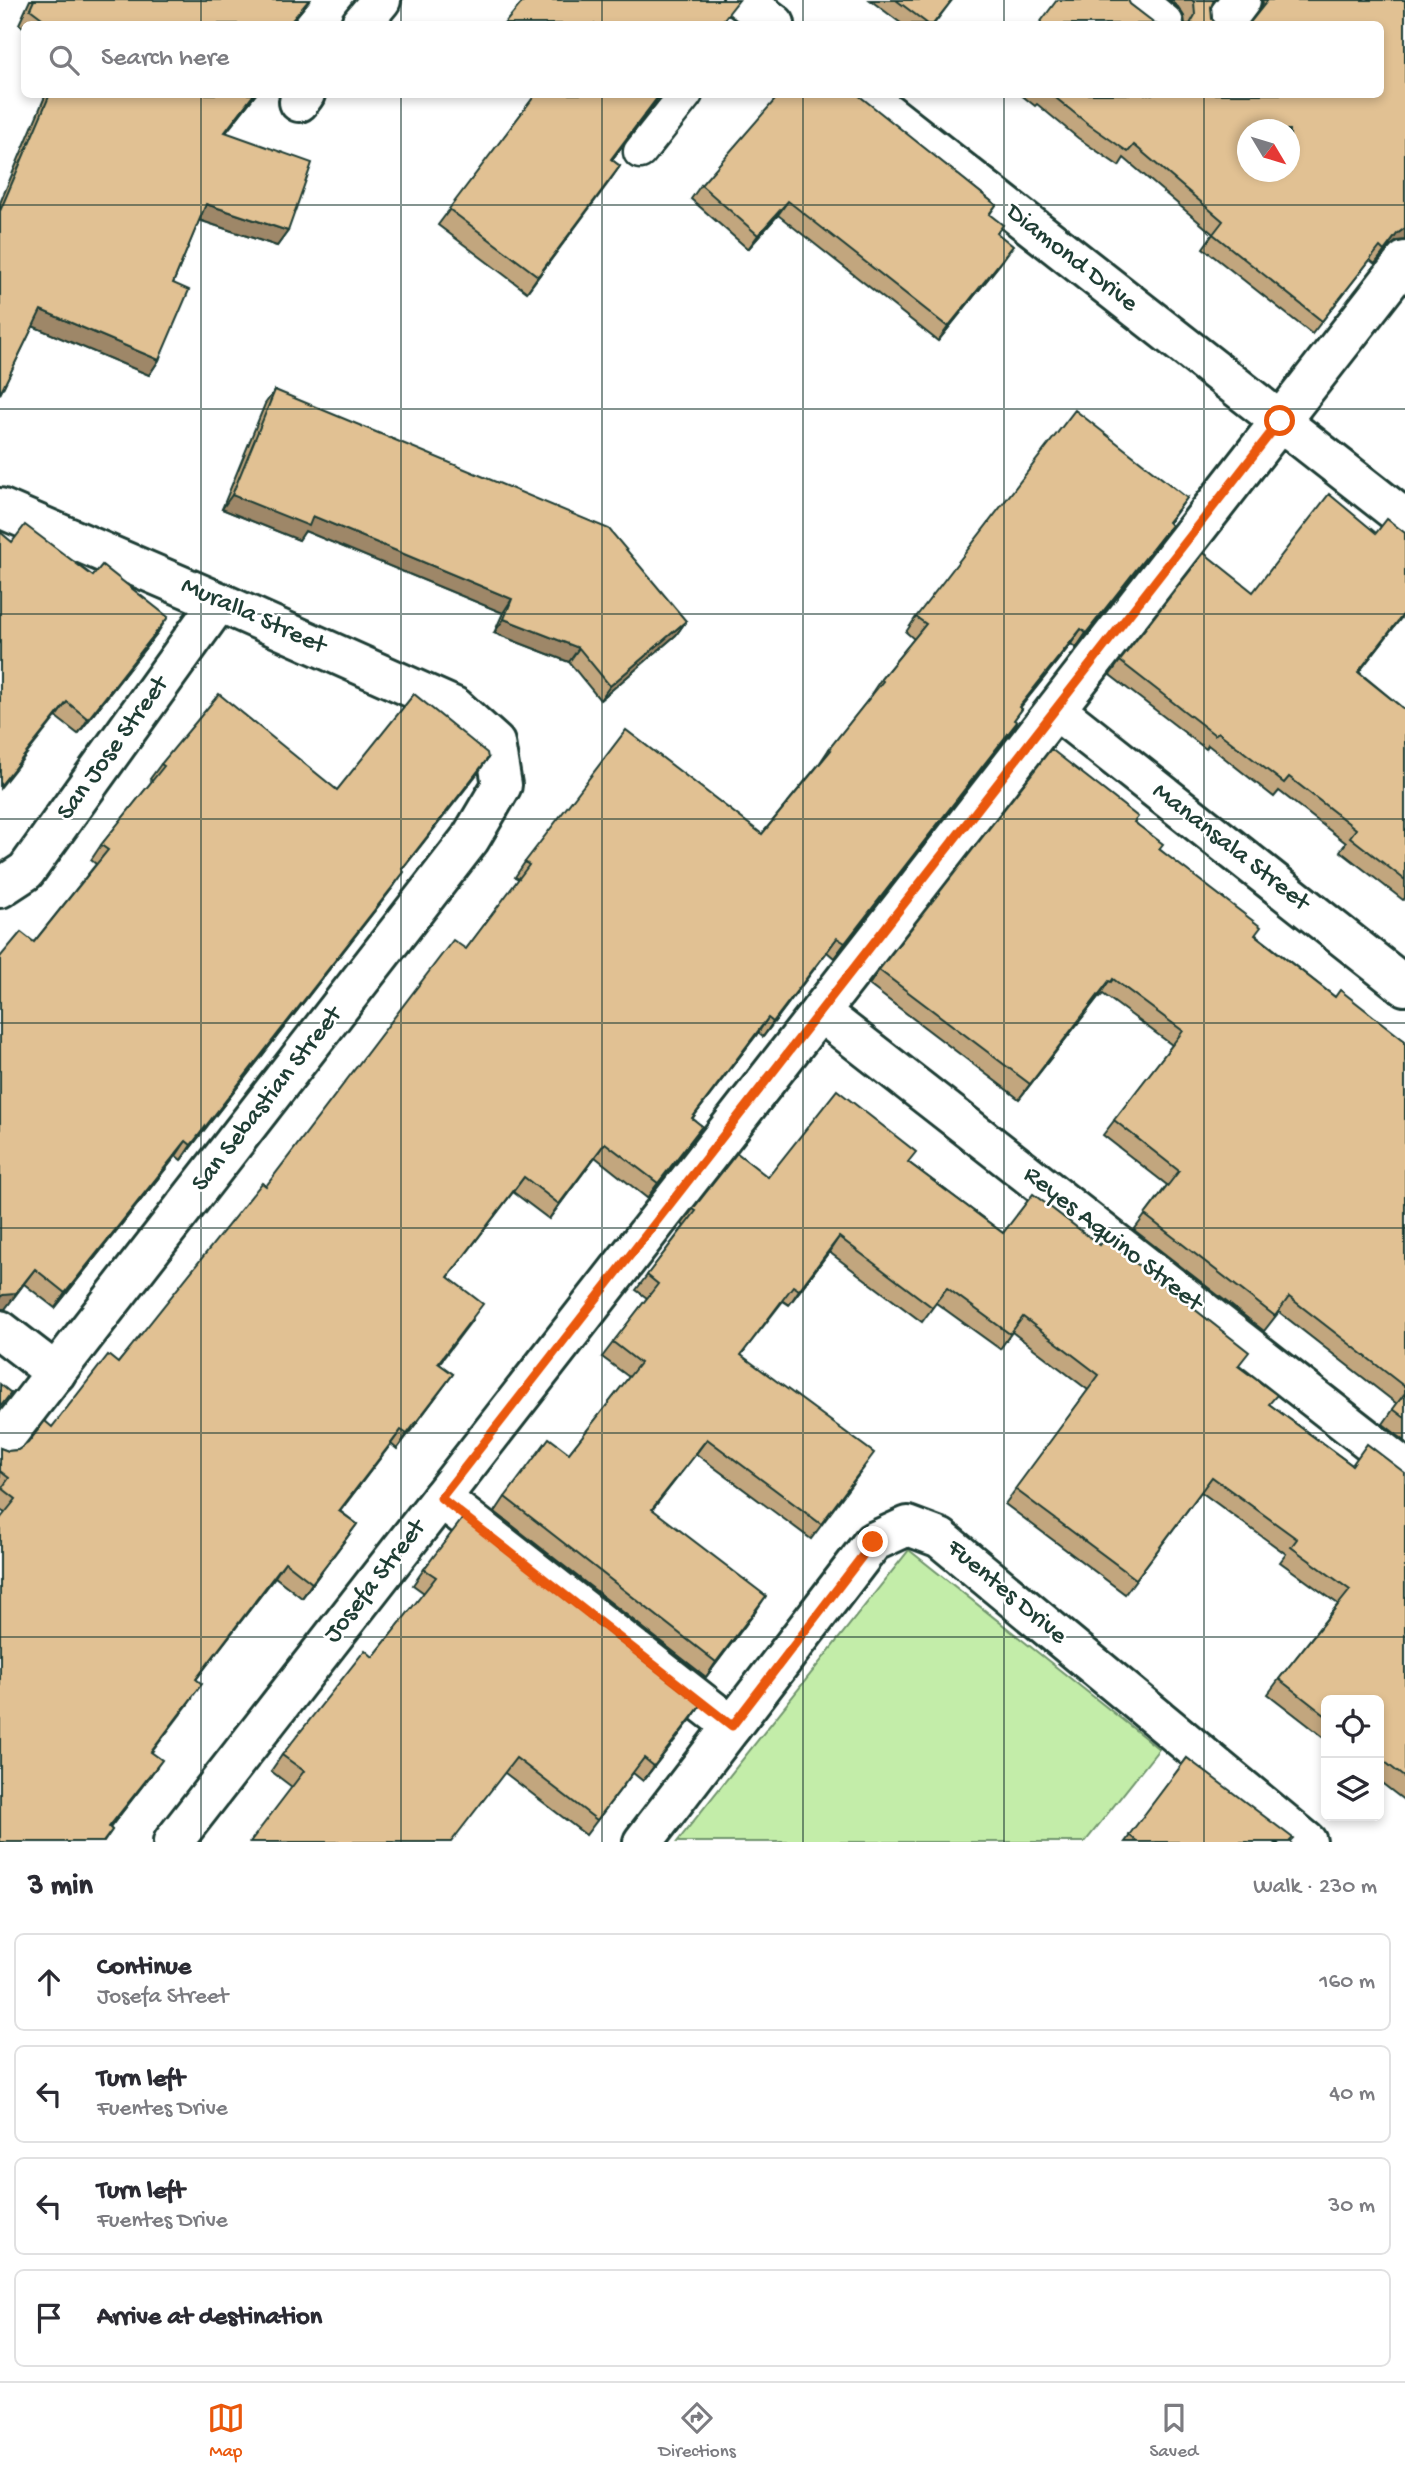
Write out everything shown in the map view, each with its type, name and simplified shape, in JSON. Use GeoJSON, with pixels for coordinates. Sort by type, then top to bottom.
{"type":"FeatureCollection","features":[{"type":"Feature","properties":{"kind":"street"},"geometry":{"type":"LineString","coordinates":[[364,21],[381,0]]}},
{"type":"Feature","properties":{"kind":"street"},"geometry":{"type":"LineString","coordinates":[[1135,0],[1160,21]]}},
{"type":"Feature","properties":{"kind":"street"},"geometry":{"type":"LineString","coordinates":[[1225,21],[1241,0]]}},
{"type":"Feature","properties":{"kind":"street","name":"Diamond Drive"},"geometry":{"type":"LineString","coordinates":[[868,98],[1405,519]]}},
{"type":"Feature","properties":{"kind":"street","name":"Josefa Street"},"geometry":{"type":"LineString","coordinates":[[173,1842],[1405,261]]}},
{"type":"Feature","properties":{"kind":"street","name":"Muralla Street"},"geometry":{"type":"LineString","coordinates":[[0,508],[455,707],[495,743]]}},
{"type":"Feature","properties":{"kind":"street","name":"San Jose Street"},"geometry":{"type":"LineString","coordinates":[[0,888],[26,871],[219,602]]}},
{"type":"Feature","properties":{"kind":"street","name":"Manansala Street"},"geometry":{"type":"LineString","coordinates":[[1056,710],[1405,986]]}},
{"type":"Feature","properties":{"kind":"street","name":"San Sebastian Street"},"geometry":{"type":"LineString","coordinates":[[0,1444],[470,839],[502,785],[495,743]]}},
{"type":"Feature","properties":{"kind":"street","name":"Reyes Aquino Street"},"geometry":{"type":"LineString","coordinates":[[820,1012],[1405,1469]]}},
{"type":"Feature","properties":{"kind":"street"},"geometry":{"type":"LineString","coordinates":[[0,1330],[56,1373]]}},
{"type":"Feature","properties":{"kind":"street"},"geometry":{"type":"LineString","coordinates":[[441,1498],[732,1726]]}},
{"type":"Feature","properties":{"kind":"street","name":"Fuentes Drive"},"geometry":{"type":"LineString","coordinates":[[643,1842],[873,1542],[908,1526],[940,1538],[1307,1842]]}},
{"type":"Feature","properties":{"kind":"lane"},"geometry":{"type":"LineString","coordinates":[[640,152],[683,98]]}},
{"type":"Feature","properties":{"kind":"green space"},"geometry":{"type":"Polygon","coordinates":[[[909,1550],[1159,1749],[1085,1842],[677,1842],[909,1550]]]}},
{"type":"Feature","properties":{"kind":"building"},"geometry":{"type":"Polygon","coordinates":[[[34,0],[309,0],[292,21],[46,21],[30,9],[34,0]]]}},
{"type":"Feature","properties":{"kind":"building"},"geometry":{"type":"Polygon","coordinates":[[[524,0],[739,0],[722,21],[506,21],[524,0]]]}},
{"type":"Feature","properties":{"kind":"building"},"geometry":{"type":"Polygon","coordinates":[[[896,0],[952,0],[935,21],[924,21],[896,0]]]}},
{"type":"Feature","properties":{"kind":"building"},"geometry":{"type":"Polygon","coordinates":[[[1057,0],[1128,0],[1152,21],[1041,21],[1057,0]]]}},
{"type":"Feature","properties":{"kind":"building"},"geometry":{"type":"Polygon","coordinates":[[[1192,0],[1214,0],[1211,7],[1214,21],[1192,21],[1195,15],[1192,0]]]}},
{"type":"Feature","properties":{"kind":"building"},"geometry":{"type":"Polygon","coordinates":[[[1268,0],[1405,0],[1405,228],[1384,251],[1380,247],[1322,321],[1213,234],[1223,221],[1134,145],[1128,152],[1056,98],[1384,98],[1384,21],[1251,21],[1268,0]]]}},
{"type":"Feature","properties":{"kind":"building"},"geometry":{"type":"Polygon","coordinates":[[[48,98],[251,98],[225,132],[312,163],[288,231],[206,204],[173,283],[189,290],[159,360],[41,310],[0,394],[0,211],[48,98]]]}},
{"type":"Feature","properties":{"kind":"building"},"geometry":{"type":"Polygon","coordinates":[[[533,98],[657,98],[611,159],[620,166],[538,276],[449,209],[533,98]]]}},
{"type":"Feature","properties":{"kind":"building"},"geometry":{"type":"Polygon","coordinates":[[[777,98],[862,98],[996,205],[989,214],[1003,225],[997,233],[1013,246],[948,327],[788,201],[758,235],[701,185],[777,98]]]}},
{"type":"Feature","properties":{"kind":"building"},"geometry":{"type":"Polygon","coordinates":[[[275,390],[609,529],[686,621],[610,686],[579,648],[504,619],[512,599],[313,516],[309,526],[232,495],[275,390]]]}},
{"type":"Feature","properties":{"kind":"building"},"geometry":{"type":"Polygon","coordinates":[[[1075,410],[1187,498],[1168,522],[1171,525],[1086,633],[1081,629],[1019,707],[1022,709],[1014,720],[1017,722],[845,943],[837,938],[773,1022],[768,1018],[692,1118],[702,1126],[658,1183],[605,1143],[559,1204],[524,1177],[448,1277],[483,1304],[438,1363],[453,1374],[407,1434],[401,1430],[339,1511],[357,1524],[312,1583],[285,1562],[196,1679],[202,1684],[151,1752],[162,1760],[109,1827],[112,1830],[103,1842],[0,1842],[0,1519],[16,1499],[2,1488],[9,1478],[0,1471],[0,1448],[18,1450],[28,1443],[45,1421],[52,1427],[108,1355],[118,1363],[262,1183],[266,1186],[453,940],[466,949],[529,865],[525,862],[626,730],[762,834],[831,750],[829,749],[883,681],[881,679],[926,624],[916,617],[1075,410]]]}},
{"type":"Feature","properties":{"kind":"building"},"geometry":{"type":"Polygon","coordinates":[[[1329,494],[1376,533],[1387,519],[1405,533],[1405,612],[1358,672],[1405,710],[1405,880],[1350,837],[1356,829],[1289,777],[1284,783],[1218,732],[1215,735],[1120,661],[1204,553],[1253,592],[1329,494]]]}},
{"type":"Feature","properties":{"kind":"building"},"geometry":{"type":"Polygon","coordinates":[[[25,525],[93,576],[102,565],[168,617],[88,719],[67,702],[0,786],[0,532],[12,542],[25,525]]]}},
{"type":"Feature","properties":{"kind":"building"},"geometry":{"type":"Polygon","coordinates":[[[219,694],[337,790],[414,694],[487,753],[488,758],[402,869],[404,872],[191,1145],[186,1141],[65,1293],[35,1269],[15,1294],[0,1297],[0,957],[21,932],[34,942],[108,850],[101,845],[164,766],[161,764],[219,694]]]}},
{"type":"Feature","properties":{"kind":"building"},"geometry":{"type":"Polygon","coordinates":[[[1051,749],[1138,817],[1134,822],[1163,844],[1159,849],[1261,927],[1255,935],[1335,997],[1340,990],[1405,1041],[1405,1387],[1289,1297],[1275,1316],[1145,1215],[1179,1171],[1114,1120],[1183,1031],[1113,979],[1030,1084],[879,970],[1051,749]]]}},
{"type":"Feature","properties":{"kind":"building"},"geometry":{"type":"Polygon","coordinates":[[[837,1090],[916,1152],[908,1162],[1003,1233],[1033,1194],[1100,1245],[1105,1239],[1249,1352],[1238,1366],[1277,1395],[1269,1404],[1352,1465],[1367,1444],[1405,1473],[1405,1778],[1384,1761],[1384,1695],[1321,1695],[1321,1712],[1279,1679],[1350,1590],[1291,1547],[1297,1539],[1212,1477],[1136,1579],[1015,1489],[1099,1375],[1023,1317],[1010,1334],[947,1288],[932,1307],[839,1237],[799,1290],[793,1286],[741,1355],[874,1453],[821,1524],[707,1439],[652,1509],[766,1596],[716,1662],[505,1497],[549,1438],[569,1453],[640,1363],[613,1342],[658,1284],[647,1275],[696,1211],[693,1209],[737,1153],[768,1177],[837,1090]]]}},
{"type":"Feature","properties":{"kind":"building"},"geometry":{"type":"Polygon","coordinates":[[[0,1384],[11,1393],[0,1407],[0,1384]]]}},
{"type":"Feature","properties":{"kind":"building"},"geometry":{"type":"Polygon","coordinates":[[[1405,1393],[1405,1418],[1393,1409],[1405,1393]]]}},
{"type":"Feature","properties":{"kind":"building"},"geometry":{"type":"Polygon","coordinates":[[[463,1518],[701,1705],[654,1766],[644,1758],[597,1820],[516,1758],[451,1842],[250,1842],[304,1771],[282,1755],[365,1650],[373,1657],[436,1577],[424,1569],[463,1518]]]}},
{"type":"Feature","properties":{"kind":"building"},"geometry":{"type":"Polygon","coordinates":[[[1187,1758],[1293,1838],[1289,1842],[1138,1842],[1129,1835],[1187,1758]]]}},
{"type":"Feature","properties":{"kind":"route"},"geometry":{"type":"LineString","coordinates":[[873,1542],[732,1726],[441,1498],[1280,421]]}}]}
